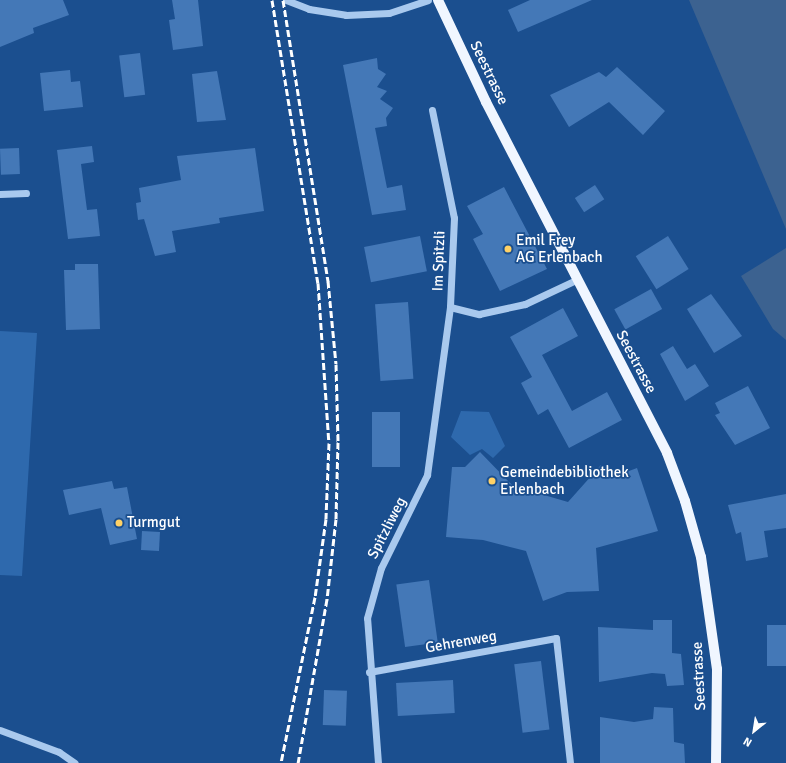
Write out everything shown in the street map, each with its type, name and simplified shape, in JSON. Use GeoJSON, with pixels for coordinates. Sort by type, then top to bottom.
{"type":"FeatureCollection","features":[{"type":"Feature","properties":{"kind":"main road","name":"Seestrasse"},"geometry":{"type":"LineString","coordinates":[[438,0],[576,280],[667,453],[698,542],[717,669],[716,763]]}},
{"type":"Feature","properties":{"kind":"street"},"geometry":{"type":"LineString","coordinates":[[286,0],[309,9],[346,15],[389,13],[428,0]]}},
{"type":"Feature","properties":{"kind":"street","name":"Im Spitzli"},"geometry":{"type":"LineString","coordinates":[[432,110],[454,218],[450,307],[479,314],[525,304],[576,280]]}},
{"type":"Feature","properties":{"kind":"street"},"geometry":{"type":"LineString","coordinates":[[0,194],[26,194]]}},
{"type":"Feature","properties":{"kind":"street","name":"Spitzliweg"},"geometry":{"type":"LineString","coordinates":[[378,763],[369,672],[367,618],[373,592],[381,568],[427,476],[433,452],[450,307]]}},
{"type":"Feature","properties":{"kind":"street","name":"Gehrenweg"},"geometry":{"type":"LineString","coordinates":[[369,672],[556,638],[570,763]]}},
{"type":"Feature","properties":{"kind":"street"},"geometry":{"type":"LineString","coordinates":[[0,730],[59,752],[75,763]]}},
{"type":"Feature","properties":{"kind":"shaded area"},"geometry":{"type":"Polygon","coordinates":[[[689,0],[786,0],[786,229],[689,0]]]}},
{"type":"Feature","properties":{"kind":"shaded area"},"geometry":{"type":"Polygon","coordinates":[[[786,248],[786,340],[773,329],[741,276],[786,248]]]}},
{"type":"Feature","properties":{"kind":"shaded area"},"geometry":{"type":"Polygon","coordinates":[[[0,331],[37,333],[22,576],[0,575],[0,331]]]}},
{"type":"Feature","properties":{"kind":"shaded area"},"geometry":{"type":"Polygon","coordinates":[[[461,411],[489,412],[505,446],[493,458],[482,449],[470,455],[451,437],[461,411]]]}},
{"type":"Feature","properties":{"kind":"building"},"geometry":{"type":"Polygon","coordinates":[[[0,0],[63,0],[69,15],[33,28],[34,33],[0,47],[0,0]]]}},
{"type":"Feature","properties":{"kind":"building"},"geometry":{"type":"Polygon","coordinates":[[[172,0],[198,0],[203,46],[173,50],[169,20],[175,19],[172,0]]]}},
{"type":"Feature","properties":{"kind":"building"},"geometry":{"type":"Polygon","coordinates":[[[530,0],[592,0],[518,32],[508,10],[530,0]]]}},
{"type":"Feature","properties":{"kind":"building"},"geometry":{"type":"Polygon","coordinates":[[[140,53],[145,95],[124,97],[119,56],[140,53]]]}},
{"type":"Feature","properties":{"kind":"building"},"geometry":{"type":"Polygon","coordinates":[[[377,58],[378,69],[386,74],[377,87],[387,91],[380,99],[393,108],[386,118],[387,126],[375,128],[387,188],[402,185],[406,210],[372,215],[343,65],[377,58]]]}},
{"type":"Feature","properties":{"kind":"building"},"geometry":{"type":"Polygon","coordinates":[[[617,67],[665,111],[643,135],[609,102],[569,127],[550,95],[599,72],[606,77],[617,67]]]}},
{"type":"Feature","properties":{"kind":"building"},"geometry":{"type":"Polygon","coordinates":[[[70,70],[71,82],[80,81],[83,107],[44,111],[40,73],[70,70]]]}},
{"type":"Feature","properties":{"kind":"building"},"geometry":{"type":"Polygon","coordinates":[[[217,71],[226,120],[197,122],[192,74],[217,71]]]}},
{"type":"Feature","properties":{"kind":"building"},"geometry":{"type":"Polygon","coordinates":[[[92,146],[94,162],[81,164],[87,210],[97,209],[100,236],[68,239],[57,150],[92,146]]]}},
{"type":"Feature","properties":{"kind":"building"},"geometry":{"type":"Polygon","coordinates":[[[19,148],[20,174],[1,175],[0,149],[19,148]]]}},
{"type":"Feature","properties":{"kind":"building"},"geometry":{"type":"Polygon","coordinates":[[[255,148],[264,211],[219,218],[220,223],[172,231],[176,252],[155,256],[144,219],[138,220],[136,203],[141,202],[139,188],[181,180],[177,156],[255,148]]]}},
{"type":"Feature","properties":{"kind":"building"},"geometry":{"type":"Polygon","coordinates":[[[595,185],[604,199],[584,212],[575,198],[595,185]]]}},
{"type":"Feature","properties":{"kind":"building"},"geometry":{"type":"Polygon","coordinates":[[[504,187],[547,269],[500,291],[473,239],[483,234],[467,206],[504,187]]]}},
{"type":"Feature","properties":{"kind":"building"},"geometry":{"type":"Polygon","coordinates":[[[420,236],[427,271],[371,282],[364,247],[420,236]]]}},
{"type":"Feature","properties":{"kind":"building"},"geometry":{"type":"Polygon","coordinates":[[[668,236],[689,269],[656,289],[636,256],[668,236]]]}},
{"type":"Feature","properties":{"kind":"building"},"geometry":{"type":"Polygon","coordinates":[[[75,264],[98,264],[100,329],[66,330],[64,270],[75,270],[75,264]]]}},
{"type":"Feature","properties":{"kind":"building"},"geometry":{"type":"Polygon","coordinates":[[[651,289],[662,309],[625,329],[614,309],[651,289]]]}},
{"type":"Feature","properties":{"kind":"building"},"geometry":{"type":"Polygon","coordinates":[[[711,294],[742,336],[714,353],[687,309],[711,294]]]}},
{"type":"Feature","properties":{"kind":"building"},"geometry":{"type":"Polygon","coordinates":[[[408,302],[413,379],[380,381],[375,304],[408,302]]]}},
{"type":"Feature","properties":{"kind":"building"},"geometry":{"type":"Polygon","coordinates":[[[563,308],[578,336],[542,355],[572,411],[607,392],[622,420],[569,448],[548,409],[538,415],[521,383],[532,377],[510,337],[563,308]]]}},
{"type":"Feature","properties":{"kind":"building"},"geometry":{"type":"Polygon","coordinates":[[[673,346],[687,369],[695,364],[709,386],[685,401],[660,354],[673,346]]]}},
{"type":"Feature","properties":{"kind":"building"},"geometry":{"type":"Polygon","coordinates":[[[748,386],[770,428],[735,445],[715,415],[720,413],[715,403],[748,386]]]}},
{"type":"Feature","properties":{"kind":"building"},"geometry":{"type":"Polygon","coordinates":[[[372,412],[400,412],[400,467],[372,467],[372,412]]]}},
{"type":"Feature","properties":{"kind":"building"},"geometry":{"type":"Polygon","coordinates":[[[480,452],[513,486],[568,502],[601,465],[613,477],[637,468],[658,531],[596,548],[599,591],[567,592],[543,601],[526,551],[483,540],[446,537],[452,467],[465,467],[480,452]]]}},
{"type":"Feature","properties":{"kind":"building","name":"Turmgut"},"geometry":{"type":"Polygon","coordinates":[[[112,481],[114,489],[127,487],[137,539],[110,545],[101,508],[69,515],[63,490],[112,481]]]}},
{"type":"Feature","properties":{"kind":"building"},"geometry":{"type":"Polygon","coordinates":[[[786,494],[786,528],[764,531],[768,557],[746,561],[741,532],[736,534],[728,505],[786,494]]]}},
{"type":"Feature","properties":{"kind":"building"},"geometry":{"type":"Polygon","coordinates":[[[142,531],[160,532],[159,551],[141,550],[142,531]]]}},
{"type":"Feature","properties":{"kind":"building"},"geometry":{"type":"Polygon","coordinates":[[[429,580],[438,642],[405,647],[396,585],[429,580]]]}},
{"type":"Feature","properties":{"kind":"building"},"geometry":{"type":"Polygon","coordinates":[[[653,620],[672,620],[672,653],[681,654],[684,685],[667,686],[665,674],[652,673],[599,682],[598,627],[653,630],[653,620]]]}},
{"type":"Feature","properties":{"kind":"building"},"geometry":{"type":"Polygon","coordinates":[[[767,625],[786,625],[786,666],[767,666],[767,625]]]}},
{"type":"Feature","properties":{"kind":"building"},"geometry":{"type":"Polygon","coordinates":[[[541,661],[549,729],[523,733],[514,664],[541,661]]]}},
{"type":"Feature","properties":{"kind":"building"},"geometry":{"type":"Polygon","coordinates":[[[453,680],[455,713],[398,716],[396,683],[453,680]]]}},
{"type":"Feature","properties":{"kind":"building"},"geometry":{"type":"Polygon","coordinates":[[[324,690],[347,691],[346,726],[323,725],[324,690]]]}},
{"type":"Feature","properties":{"kind":"building"},"geometry":{"type":"Polygon","coordinates":[[[654,707],[673,708],[674,742],[684,744],[685,763],[600,763],[600,717],[634,722],[653,719],[654,707]]]}},
{"type":"Feature","properties":{"kind":"railway"},"geometry":{"type":"LineString","coordinates":[[272,0],[318,283],[329,443],[326,519],[315,597],[281,763]]}},
{"type":"Feature","properties":{"kind":"railway"},"geometry":{"type":"LineString","coordinates":[[283,0],[328,281],[336,364],[338,442],[336,519],[327,599],[298,763]]}},
{"type":"Feature","properties":{"kind":"place","name":"Emil Frey AG Erlenbach"},"geometry":{"type":"Point","coordinates":[508,249]}},
{"type":"Feature","properties":{"kind":"place","name":"Gemeindebibliothek Erlenbach"},"geometry":{"type":"Point","coordinates":[492,481]}},
{"type":"Feature","properties":{"kind":"place","name":"Turmgut"},"geometry":{"type":"Point","coordinates":[119,523]}}]}
